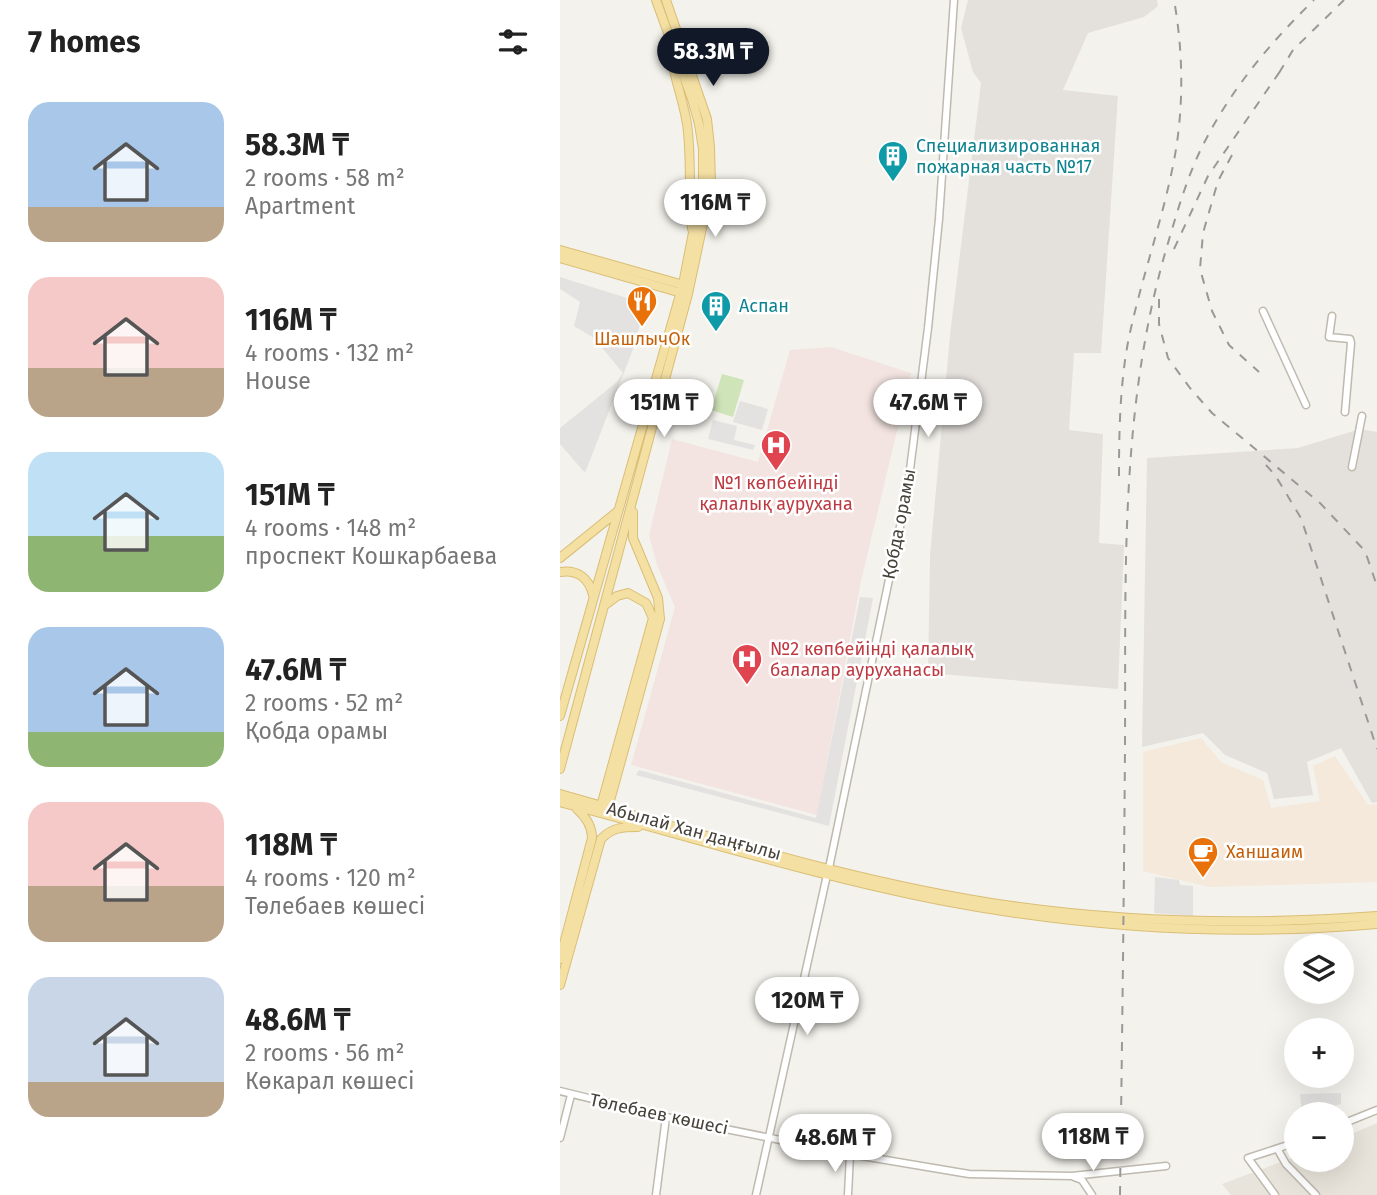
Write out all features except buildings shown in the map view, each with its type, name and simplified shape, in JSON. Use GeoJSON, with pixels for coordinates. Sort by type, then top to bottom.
{"type":"FeatureCollection","features":[{"type":"Feature","properties":{"kind":"main road"},"geometry":{"type":"LineString","coordinates":[[560,716],[685,289],[703,181],[703,149],[692,99],[656,0]]}},
{"type":"Feature","properties":{"kind":"main road"},"geometry":{"type":"LineString","coordinates":[[560,769],[633,502],[709,197],[710,147],[707,119],[666,0]]}},
{"type":"Feature","properties":{"kind":"main road"},"geometry":{"type":"LineString","coordinates":[[668,35],[672,68],[687,122],[692,239]]}},
{"type":"Feature","properties":{"kind":"main road"},"geometry":{"type":"LineString","coordinates":[[560,250],[685,289]]}},
{"type":"Feature","properties":{"kind":"main road"},"geometry":{"type":"LineString","coordinates":[[560,258],[685,289]]}},
{"type":"Feature","properties":{"kind":"main road"},"geometry":{"type":"LineString","coordinates":[[604,807],[660,619],[658,598],[633,538],[633,502]]}},
{"type":"Feature","properties":{"kind":"main road"},"geometry":{"type":"LineString","coordinates":[[560,558],[618,512]]}},
{"type":"Feature","properties":{"kind":"main road"},"geometry":{"type":"LineString","coordinates":[[560,572],[574,572],[587,580],[593,595],[592,603]]}},
{"type":"Feature","properties":{"kind":"main road"},"geometry":{"type":"LineString","coordinates":[[604,807],[653,618],[646,603],[628,593],[617,596],[605,605]]}},
{"type":"Feature","properties":{"kind":"main road","name":"Абылай Хан даңғылы"},"geometry":{"type":"LineString","coordinates":[[560,794],[828,872]]}},
{"type":"Feature","properties":{"kind":"main road"},"geometry":{"type":"LineString","coordinates":[[560,960],[592,838],[592,829],[583,814],[562,802]]}},
{"type":"Feature","properties":{"kind":"main road","name":"Абылай Хан даңғылы"},"geometry":{"type":"LineString","coordinates":[[562,802],[648,827],[828,872]]}},
{"type":"Feature","properties":{"kind":"main road"},"geometry":{"type":"LineString","coordinates":[[560,985],[601,839],[609,831],[619,827],[648,827]]}},
{"type":"Feature","properties":{"kind":"main road"},"geometry":{"type":"LineString","coordinates":[[828,872],[999,904],[1130,919],[1227,923],[1377,916]]}},
{"type":"Feature","properties":{"kind":"main road"},"geometry":{"type":"LineString","coordinates":[[828,872],[939,900],[1007,912],[1131,927],[1231,930],[1323,928],[1377,923]]}},
{"type":"Feature","properties":{"kind":"street","name":"Қобда орамы"},"geometry":{"type":"LineString","coordinates":[[756,1195],[771,1137],[907,493],[929,328],[954,0]]}},
{"type":"Feature","properties":{"kind":"street"},"geometry":{"type":"LineString","coordinates":[[1264,311],[1307,405]]}},
{"type":"Feature","properties":{"kind":"street"},"geometry":{"type":"LineString","coordinates":[[1332,316],[1329,337],[1350,339],[1351,343],[1345,412]]}},
{"type":"Feature","properties":{"kind":"street"},"geometry":{"type":"LineString","coordinates":[[1352,467],[1362,416]]}},
{"type":"Feature","properties":{"kind":"street"},"geometry":{"type":"LineString","coordinates":[[560,1138],[565,1094]]}},
{"type":"Feature","properties":{"kind":"street","name":"Төлебаев көшесі"},"geometry":{"type":"LineString","coordinates":[[565,1094],[850,1154],[969,1174],[1072,1176],[1166,1166]]}},
{"type":"Feature","properties":{"kind":"street"},"geometry":{"type":"LineString","coordinates":[[1354,1119],[1377,1110]]}},
{"type":"Feature","properties":{"kind":"street"},"geometry":{"type":"LineString","coordinates":[[656,1195],[666,1117]]}},
{"type":"Feature","properties":{"kind":"street"},"geometry":{"type":"LineString","coordinates":[[1275,1195],[1248,1158],[1284,1147]]}},
{"type":"Feature","properties":{"kind":"street"},"geometry":{"type":"LineString","coordinates":[[1278,1150],[1286,1164],[1316,1195]]}},
{"type":"Feature","properties":{"kind":"street"},"geometry":{"type":"LineString","coordinates":[[848,1195],[850,1154]]}},
{"type":"Feature","properties":{"kind":"street"},"geometry":{"type":"LineString","coordinates":[[1072,1176],[1082,1180],[1091,1195]]}},
{"type":"Feature","properties":{"kind":"shaded area"},"geometry":{"type":"Polygon","coordinates":[[[968,0],[1157,0],[1158,6],[1144,17],[1088,33],[1063,90],[1118,96],[1101,353],[1074,353],[1069,430],[1103,434],[1099,543],[1124,545],[1118,689],[928,673],[930,556],[950,335],[981,83],[973,72],[961,28],[968,0]]]}},
{"type":"Feature","properties":{"kind":"shaded area"},"geometry":{"type":"Polygon","coordinates":[[[560,277],[646,304],[632,352],[585,473],[560,444],[560,428],[617,382],[623,373],[594,338],[574,326],[580,302],[560,289],[560,277]]]}},
{"type":"Feature","properties":{"kind":"shaded area"},"geometry":{"type":"Polygon","coordinates":[[[831,347],[911,373],[861,581],[817,815],[631,765],[675,607],[657,565],[649,535],[672,439],[758,462],[790,350],[831,347]]]}},
{"type":"Feature","properties":{"kind":"shaded area"},"geometry":{"type":"Polygon","coordinates":[[[740,401],[768,409],[762,430],[733,422],[740,401]]]}},
{"type":"Feature","properties":{"kind":"shaded area"},"geometry":{"type":"Polygon","coordinates":[[[713,420],[737,426],[734,440],[755,445],[753,450],[708,439],[713,420]]]}},
{"type":"Feature","properties":{"kind":"shaded area"},"geometry":{"type":"Polygon","coordinates":[[[1360,429],[1377,432],[1377,802],[1372,803],[1341,748],[1307,762],[1313,795],[1274,799],[1267,773],[1225,755],[1203,733],[1142,747],[1147,458],[1298,448],[1360,429]]]}},
{"type":"Feature","properties":{"kind":"shaded area"},"geometry":{"type":"Polygon","coordinates":[[[860,597],[873,598],[829,826],[636,775],[639,770],[816,818],[860,597]]]}},
{"type":"Feature","properties":{"kind":"shaded area"},"geometry":{"type":"Polygon","coordinates":[[[1201,738],[1221,762],[1263,780],[1271,808],[1320,801],[1313,766],[1335,756],[1368,805],[1377,804],[1377,882],[1209,887],[1143,871],[1143,752],[1201,738]]]}},
{"type":"Feature","properties":{"kind":"shaded area"},"geometry":{"type":"Polygon","coordinates":[[[1155,877],[1179,880],[1180,885],[1193,886],[1193,916],[1154,913],[1155,877]]]}},
{"type":"Feature","properties":{"kind":"shaded area"},"geometry":{"type":"Polygon","coordinates":[[[1341,1093],[1341,1102],[1301,1102],[1300,1094],[1341,1093]]]}},
{"type":"Feature","properties":{"kind":"shaded area"},"geometry":{"type":"Polygon","coordinates":[[[1377,1123],[1377,1195],[1231,1195],[1222,1184],[1284,1161],[1284,1172],[1354,1172],[1354,1133],[1377,1123]]]}},
{"type":"Feature","properties":{"kind":"green space"},"geometry":{"type":"Polygon","coordinates":[[[722,374],[744,380],[733,417],[711,410],[722,374]]]}},
{"type":"Feature","properties":{"kind":"railway"},"geometry":{"type":"LineString","coordinates":[[1119,476],[1126,354],[1134,314],[1165,201],[1178,136],[1181,77],[1174,0]]}},
{"type":"Feature","properties":{"kind":"railway"},"geometry":{"type":"LineString","coordinates":[[1120,1195],[1126,555],[1133,429],[1141,367],[1152,305],[1168,243],[1198,155],[1240,85],[1267,50],[1314,0]]}},
{"type":"Feature","properties":{"kind":"railway"},"geometry":{"type":"LineString","coordinates":[[1279,73],[1293,50],[1344,0]]}},
{"type":"Feature","properties":{"kind":"railway"},"geometry":{"type":"LineString","coordinates":[[1174,249],[1208,176],[1283,67]]}},
{"type":"Feature","properties":{"kind":"railway"},"geometry":{"type":"LineString","coordinates":[[1232,155],[1218,181],[1203,233],[1200,269],[1212,311],[1229,345],[1259,372]]}},
{"type":"Feature","properties":{"kind":"railway"},"geometry":{"type":"LineString","coordinates":[[1159,299],[1159,324],[1168,358],[1190,388],[1212,413],[1320,503],[1365,551],[1377,586]]}},
{"type":"Feature","properties":{"kind":"railway"},"geometry":{"type":"LineString","coordinates":[[1266,465],[1301,518],[1377,749]]}},
{"type":"Feature","properties":{"kind":"place","name":"Специализированная пожарная часть №17"},"geometry":{"type":"Point","coordinates":[893,183]}},
{"type":"Feature","properties":{"kind":"place","name":"ШашлычОк"},"geometry":{"type":"Point","coordinates":[642,328]}},
{"type":"Feature","properties":{"kind":"place","name":"Аспан"},"geometry":{"type":"Point","coordinates":[716,333]}},
{"type":"Feature","properties":{"kind":"place","name":"№1 көпбейінді қалалық аурухана"},"geometry":{"type":"Point","coordinates":[776,472]}},
{"type":"Feature","properties":{"kind":"place","name":"№2 көпбейінді қалалық балалар ауруханасы"},"geometry":{"type":"Point","coordinates":[747,686]}},
{"type":"Feature","properties":{"kind":"place","name":"Ханшаим"},"geometry":{"type":"Point","coordinates":[1203,879]}}]}
